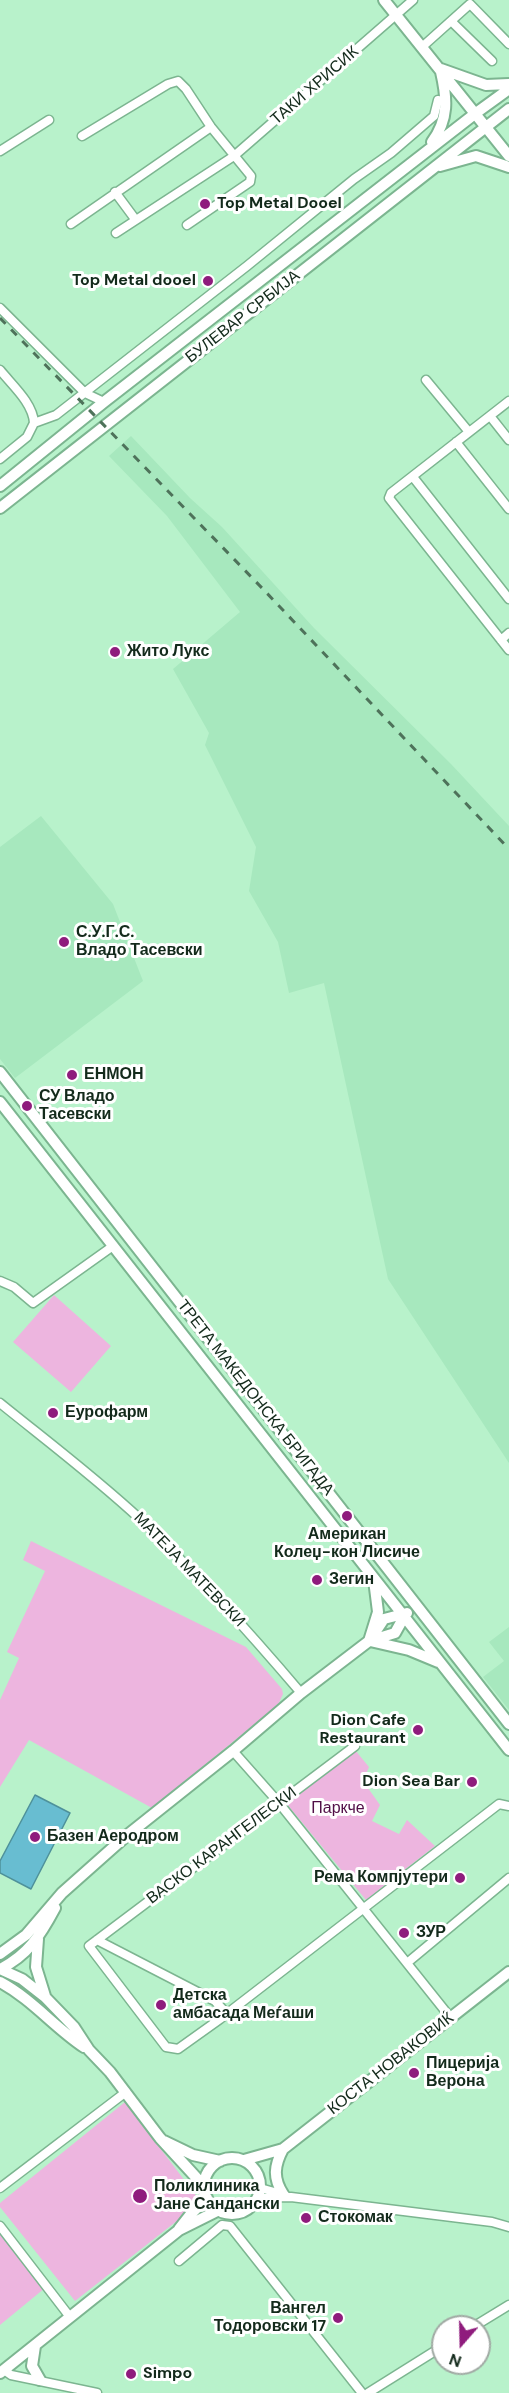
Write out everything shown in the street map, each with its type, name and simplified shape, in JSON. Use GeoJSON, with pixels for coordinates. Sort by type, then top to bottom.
{"type":"FeatureCollection","features":[{"type":"Feature","properties":{"kind":"street"},"geometry":{"type":"LineString","coordinates":[[384,0],[509,156]]}},
{"type":"Feature","properties":{"kind":"street","name":"ТАКИ ХРИСИК"},"geometry":{"type":"LineString","coordinates":[[116,232],[234,156],[413,0]]}},
{"type":"Feature","properties":{"kind":"street"},"geometry":{"type":"LineString","coordinates":[[422,47],[470,4],[509,44]]}},
{"type":"Feature","properties":{"kind":"street"},"geometry":{"type":"LineString","coordinates":[[451,21],[492,61]]}},
{"type":"Feature","properties":{"kind":"street"},"geometry":{"type":"LineString","coordinates":[[440,68],[486,85],[509,84]]}},
{"type":"Feature","properties":{"kind":"street"},"geometry":{"type":"LineString","coordinates":[[424,153],[440,131],[446,114],[446,94],[440,68]]}},
{"type":"Feature","properties":{"kind":"street"},"geometry":{"type":"LineString","coordinates":[[82,136],[168,84],[178,81],[211,127],[251,176],[250,182],[187,225]]}},
{"type":"Feature","properties":{"kind":"street","name":"БУЛЕВАР СРБИЈА"},"geometry":{"type":"LineString","coordinates":[[0,486],[104,402],[509,89]]}},
{"type":"Feature","properties":{"kind":"street"},"geometry":{"type":"LineString","coordinates":[[34,423],[56,415],[247,267],[354,179],[391,153],[434,116],[438,100]]}},
{"type":"Feature","properties":{"kind":"street","name":"БУЛЕВАР СРБИЈА"},"geometry":{"type":"LineString","coordinates":[[0,508],[509,109]]}},
{"type":"Feature","properties":{"kind":"street"},"geometry":{"type":"LineString","coordinates":[[0,151],[49,120]]}},
{"type":"Feature","properties":{"kind":"street"},"geometry":{"type":"LineString","coordinates":[[71,224],[211,127]]}},
{"type":"Feature","properties":{"kind":"street"},"geometry":{"type":"LineString","coordinates":[[431,170],[476,156],[509,167]]}},
{"type":"Feature","properties":{"kind":"street"},"geometry":{"type":"LineString","coordinates":[[115,192],[135,219]]}},
{"type":"Feature","properties":{"kind":"street"},"geometry":{"type":"LineString","coordinates":[[0,308],[85,393],[104,402]]}},
{"type":"Feature","properties":{"kind":"street"},"geometry":{"type":"LineString","coordinates":[[0,370],[32,411],[34,423],[27,437],[0,459]]}},
{"type":"Feature","properties":{"kind":"street"},"geometry":{"type":"LineString","coordinates":[[426,380],[469,432]]}},
{"type":"Feature","properties":{"kind":"street"},"geometry":{"type":"LineString","coordinates":[[509,401],[391,493],[389,498],[509,650]]}},
{"type":"Feature","properties":{"kind":"street"},"geometry":{"type":"LineString","coordinates":[[490,416],[509,440]]}},
{"type":"Feature","properties":{"kind":"street"},"geometry":{"type":"LineString","coordinates":[[456,442],[509,509]]}},
{"type":"Feature","properties":{"kind":"street"},"geometry":{"type":"LineString","coordinates":[[413,477],[509,599]]}},
{"type":"Feature","properties":{"kind":"street"},"geometry":{"type":"LineString","coordinates":[[501,640],[509,633]]}},
{"type":"Feature","properties":{"kind":"street","name":"ТРЕТА МАКЕДОНСКА БРИГАДА"},"geometry":{"type":"LineString","coordinates":[[0,1072],[509,1724]]}},
{"type":"Feature","properties":{"kind":"street","name":"ТРЕТА МАКЕДОНСКА БРИГАДА"},"geometry":{"type":"LineString","coordinates":[[0,1102],[509,1750]]}},
{"type":"Feature","properties":{"kind":"street"},"geometry":{"type":"LineString","coordinates":[[0,1281],[14,1287],[33,1304],[113,1246]]}},
{"type":"Feature","properties":{"kind":"street","name":"МАТЕЈА МАТЕВСКИ"},"geometry":{"type":"LineString","coordinates":[[0,1403],[108,1491],[162,1540],[245,1627],[301,1693]]}},
{"type":"Feature","properties":{"kind":"street"},"geometry":{"type":"LineString","coordinates":[[369,1641],[378,1612],[373,1578]]}},
{"type":"Feature","properties":{"kind":"street"},"geometry":{"type":"LineString","coordinates":[[0,1954],[26,1935],[62,1893],[125,1837],[233,1751],[301,1693],[369,1641],[384,1619],[405,1615],[418,1606]]}},
{"type":"Feature","properties":{"kind":"street"},"geometry":{"type":"LineString","coordinates":[[369,1641],[395,1633],[405,1615]]}},
{"type":"Feature","properties":{"kind":"street"},"geometry":{"type":"LineString","coordinates":[[369,1641],[409,1650],[440,1662]]}},
{"type":"Feature","properties":{"kind":"street","name":"ВАСКО КАРАНГЕЛЕСКИ"},"geometry":{"type":"LineString","coordinates":[[227,2014],[178,2049],[166,2047],[89,1946],[355,1746]]}},
{"type":"Feature","properties":{"kind":"street"},"geometry":{"type":"LineString","coordinates":[[233,1751],[279,1803],[450,2017]]}},
{"type":"Feature","properties":{"kind":"street"},"geometry":{"type":"LineString","coordinates":[[97,1940],[215,2001],[227,2014],[499,1804],[509,1806]]}},
{"type":"Feature","properties":{"kind":"street"},"geometry":{"type":"LineString","coordinates":[[407,1963],[509,1878]]}},
{"type":"Feature","properties":{"kind":"street"},"geometry":{"type":"LineString","coordinates":[[0,1969],[22,1957],[38,1938],[62,1893]]}},
{"type":"Feature","properties":{"kind":"street"},"geometry":{"type":"LineString","coordinates":[[38,1938],[36,1967],[45,1997]]}},
{"type":"Feature","properties":{"kind":"street"},"geometry":{"type":"LineString","coordinates":[[0,1969],[22,1979],[45,1997],[74,2027],[89,2050],[126,2092],[160,2139],[204,2186],[207,2198],[219,2210],[230,2214],[251,2207],[271,2153]]}},
{"type":"Feature","properties":{"kind":"street","name":"КОСТА НОВАКОВИЌ"},"geometry":{"type":"LineString","coordinates":[[244,2160],[283,2149],[509,1972]]}},
{"type":"Feature","properties":{"kind":"street"},"geometry":{"type":"LineString","coordinates":[[0,1982],[30,2002],[67,2036],[89,2050]]}},
{"type":"Feature","properties":{"kind":"street"},"geometry":{"type":"LineString","coordinates":[[0,2188],[126,2092]]}},
{"type":"Feature","properties":{"kind":"street"},"geometry":{"type":"LineString","coordinates":[[160,2139],[193,2155],[220,2161]]}},
{"type":"Feature","properties":{"kind":"street"},"geometry":{"type":"LineString","coordinates":[[283,2149],[276,2165],[275,2175],[287,2195]]}},
{"type":"Feature","properties":{"kind":"street"},"geometry":{"type":"LineString","coordinates":[[204,2186],[211,2168],[220,2161],[232,2158],[244,2160],[253,2167],[259,2188]]}},
{"type":"Feature","properties":{"kind":"street"},"geometry":{"type":"LineString","coordinates":[[259,2188],[287,2195],[492,2222],[509,2227]]}},
{"type":"Feature","properties":{"kind":"street"},"geometry":{"type":"LineString","coordinates":[[179,2230],[207,2198]]}},
{"type":"Feature","properties":{"kind":"street"},"geometry":{"type":"LineString","coordinates":[[2,2372],[179,2230],[219,2210]]}},
{"type":"Feature","properties":{"kind":"street"},"geometry":{"type":"LineString","coordinates":[[178,2261],[222,2225],[230,2226],[362,2393]]}},
{"type":"Feature","properties":{"kind":"street"},"geometry":{"type":"LineString","coordinates":[[0,2226],[70,2317]]}},
{"type":"Feature","properties":{"kind":"street"},"geometry":{"type":"LineString","coordinates":[[491,2316],[509,2305]]}},
{"type":"Feature","properties":{"kind":"street"},"geometry":{"type":"LineString","coordinates":[[35,2346],[32,2366],[40,2380]]}},
{"type":"Feature","properties":{"kind":"street"},"geometry":{"type":"LineString","coordinates":[[368,2393],[431,2354]]}},
{"type":"Feature","properties":{"kind":"street"},"geometry":{"type":"LineString","coordinates":[[2,2372],[97,2393]]}},
{"type":"Feature","properties":{"kind":"shaded area"},"geometry":{"type":"Polygon","coordinates":[[[131,436],[190,498],[222,527],[314,628],[451,764],[509,826],[509,1463],[388,1279],[324,983],[289,993],[278,942],[249,891],[256,847],[205,745],[209,733],[173,669],[240,612],[167,516],[109,456],[131,436]]]}},
{"type":"Feature","properties":{"kind":"shaded area","name":"С.У.Г.С. Владо Тасевски"},"geometry":{"type":"Polygon","coordinates":[[[41,816],[113,904],[143,981],[15,1078],[0,1059],[0,847],[41,816]]]}},
{"type":"Feature","properties":{"kind":"shaded area"},"geometry":{"type":"Polygon","coordinates":[[[509,1627],[509,1710],[483,1677],[504,1661],[489,1642],[509,1627]]]}},
{"type":"Feature","properties":{"kind":"green space"},"geometry":{"type":"Polygon","coordinates":[[[54,1295],[111,1346],[71,1392],[13,1342],[54,1295]]]}},
{"type":"Feature","properties":{"kind":"green space"},"geometry":{"type":"Polygon","coordinates":[[[31,1541],[246,1647],[282,1689],[283,1694],[278,1705],[152,1808],[29,1740],[0,1787],[0,1700],[19,1658],[7,1652],[45,1571],[23,1560],[31,1541]]]}},
{"type":"Feature","properties":{"kind":"green space","name":"Паркче"},"geometry":{"type":"Polygon","coordinates":[[[355,1750],[369,1767],[363,1781],[380,1805],[372,1821],[399,1834],[407,1820],[435,1846],[366,1900],[286,1803],[355,1750]]]}},
{"type":"Feature","properties":{"kind":"green space"},"geometry":{"type":"Polygon","coordinates":[[[125,2102],[201,2202],[75,2301],[0,2207],[0,2203],[125,2102]]]}},
{"type":"Feature","properties":{"kind":"green space"},"geometry":{"type":"Polygon","coordinates":[[[0,2229],[45,2288],[0,2325],[0,2229]]]}},
{"type":"Feature","properties":{"kind":"water","name":"Базен Аеродром"},"geometry":{"type":"Polygon","coordinates":[[[35,1795],[70,1813],[31,1889],[0,1873],[0,1861],[35,1795]]]}},
{"type":"Feature","properties":{"kind":"railway"},"geometry":{"type":"LineString","coordinates":[[0,318],[262,588],[509,849]]}},
{"type":"Feature","properties":{"kind":"place","name":"Top Metal Dooel"},"geometry":{"type":"Point","coordinates":[205,204]}},
{"type":"Feature","properties":{"kind":"place","name":"Top Metal dooel"},"geometry":{"type":"Point","coordinates":[208,281]}},
{"type":"Feature","properties":{"kind":"place","name":"Жито Лукс"},"geometry":{"type":"Point","coordinates":[115,652]}},
{"type":"Feature","properties":{"kind":"place","name":"С.У.Г.С. Владо Тасевски"},"geometry":{"type":"Point","coordinates":[64,942]}},
{"type":"Feature","properties":{"kind":"place","name":"ЕНМОН"},"geometry":{"type":"Point","coordinates":[72,1075]}},
{"type":"Feature","properties":{"kind":"place","name":"СУ Владо Тасевски"},"geometry":{"type":"Point","coordinates":[27,1106]}},
{"type":"Feature","properties":{"kind":"place","name":"Еурофарм"},"geometry":{"type":"Point","coordinates":[53,1413]}},
{"type":"Feature","properties":{"kind":"place","name":"Американ Колеџ-кон Лисиче"},"geometry":{"type":"Point","coordinates":[347,1516]}},
{"type":"Feature","properties":{"kind":"place","name":"Зегин"},"geometry":{"type":"Point","coordinates":[317,1580]}},
{"type":"Feature","properties":{"kind":"place","name":"Dion Cafe Restaurant"},"geometry":{"type":"Point","coordinates":[418,1730]}},
{"type":"Feature","properties":{"kind":"place","name":"Dion Sea Bar"},"geometry":{"type":"Point","coordinates":[472,1782]}},
{"type":"Feature","properties":{"kind":"place","name":"Базен Аеродром"},"geometry":{"type":"Point","coordinates":[35,1837]}},
{"type":"Feature","properties":{"kind":"place","name":"Рема Компјутери"},"geometry":{"type":"Point","coordinates":[460,1878]}},
{"type":"Feature","properties":{"kind":"place","name":"ЗУР"},"geometry":{"type":"Point","coordinates":[404,1933]}},
{"type":"Feature","properties":{"kind":"place","name":"Детска амбасада Меѓаши"},"geometry":{"type":"Point","coordinates":[161,2005]}},
{"type":"Feature","properties":{"kind":"place","name":"Пицерија Верона"},"geometry":{"type":"Point","coordinates":[414,2073]}},
{"type":"Feature","properties":{"kind":"place","name":"Поликлиника Јане Сандански"},"geometry":{"type":"Point","coordinates":[140,2196]}},
{"type":"Feature","properties":{"kind":"place","name":"Стокомак"},"geometry":{"type":"Point","coordinates":[306,2218]}},
{"type":"Feature","properties":{"kind":"place","name":"Вангел Тодоровски 17"},"geometry":{"type":"Point","coordinates":[338,2318]}},
{"type":"Feature","properties":{"kind":"place","name":"Simpo"},"geometry":{"type":"Point","coordinates":[131,2374]}}]}
